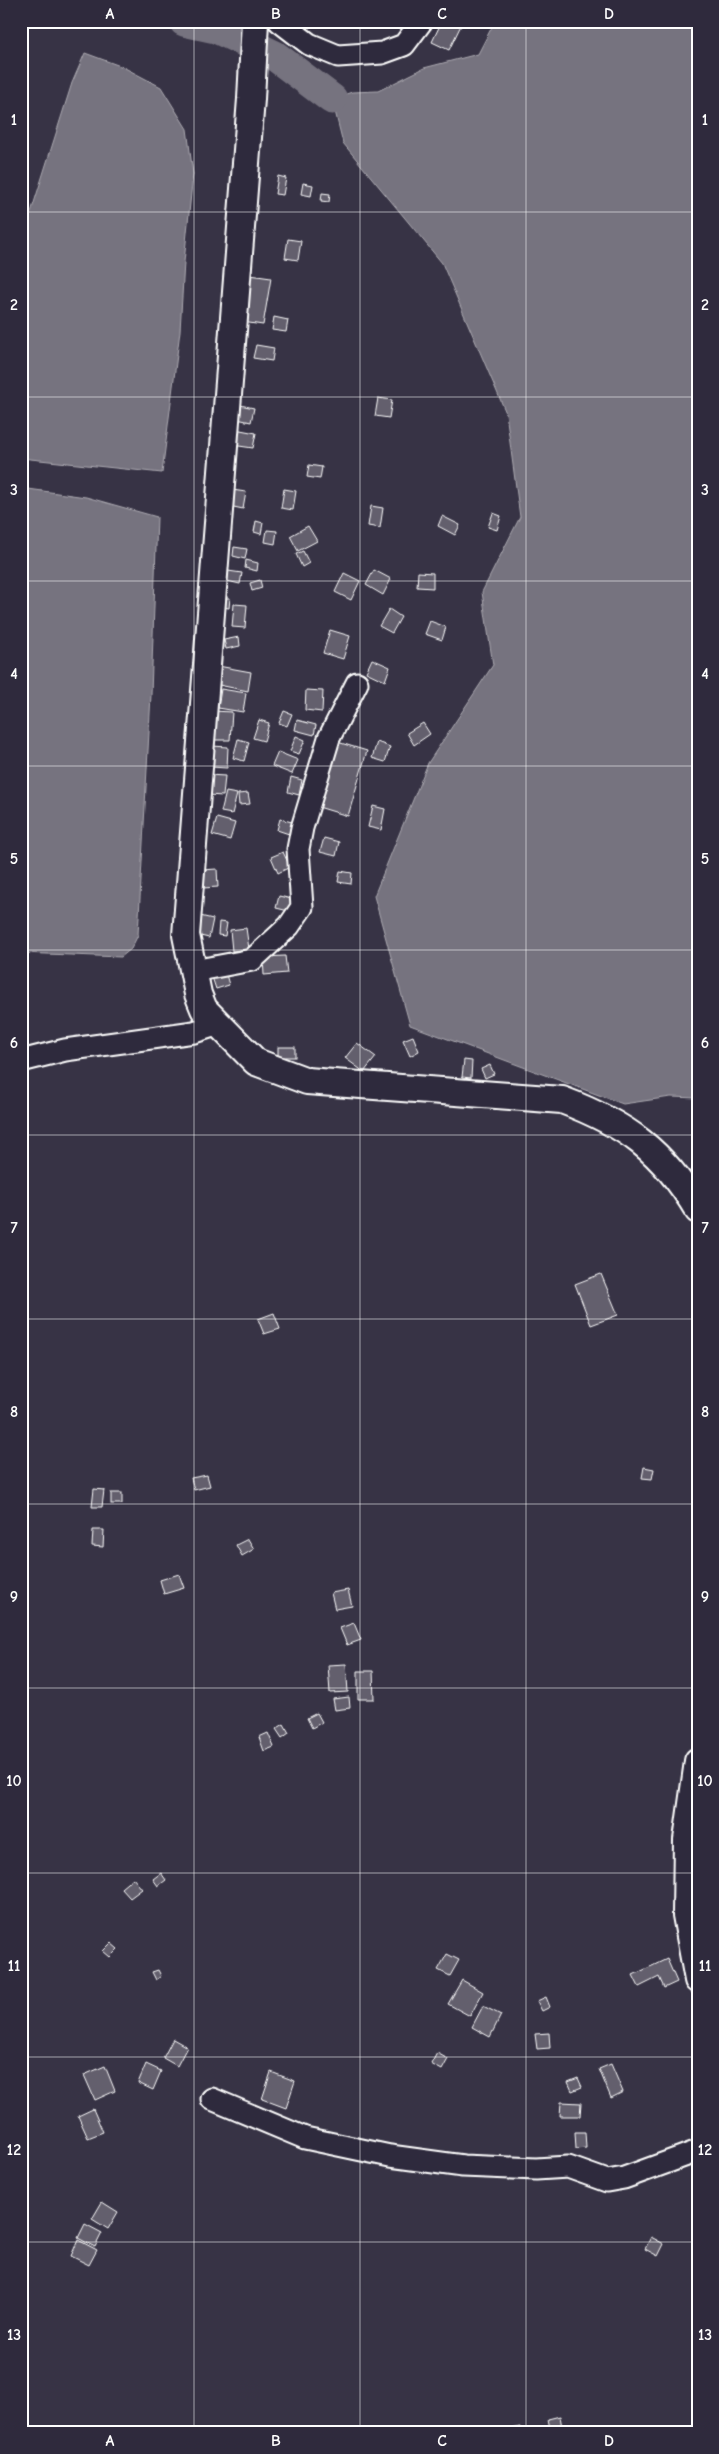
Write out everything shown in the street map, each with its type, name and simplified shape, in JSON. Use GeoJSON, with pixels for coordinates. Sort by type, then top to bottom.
{"type":"FeatureCollection","features":[{"type":"Feature","properties":{"kind":"main road"},"geometry":{"type":"LineString","coordinates":[[255,21],[251,99],[186,935],[204,1009],[256,1062],[307,1081],[562,1100],[600,1114],[623,1128],[650,1150],[682,1183],[698,1210]]}},
{"type":"Feature","properties":{"kind":"main road"},"geometry":{"type":"LineString","coordinates":[[698,1761],[687,1840],[686,1914],[698,1980]]}},
{"type":"Feature","properties":{"kind":"street"},"geometry":{"type":"LineString","coordinates":[[279,21],[309,44],[338,56],[382,52],[404,45],[422,21]]}},
{"type":"Feature","properties":{"kind":"street"},"geometry":{"type":"LineString","coordinates":[[194,971],[252,960],[289,926],[302,907],[298,849],[302,828],[329,738],[357,683]]}},
{"type":"Feature","properties":{"kind":"street"},"geometry":{"type":"LineString","coordinates":[[21,1061],[65,1050],[194,1032],[219,1024]]}},
{"type":"Feature","properties":{"kind":"street"},"geometry":{"type":"LineString","coordinates":[[212,2099],[305,2138],[390,2156],[463,2166],[536,2169],[568,2167],[607,2181],[624,2178],[698,2152]]}},
{"type":"Feature","properties":{"kind":"shaded area"},"geometry":{"type":"Polygon","coordinates":[[[495,21],[698,21],[698,1098],[671,1097],[623,1104],[410,1025],[374,896],[428,763],[493,665],[482,592],[520,517],[506,413],[442,263],[343,143],[332,99],[352,92],[378,91],[424,68],[478,54],[495,21]]]}},
{"type":"Feature","properties":{"kind":"shaded area"},"geometry":{"type":"Polygon","coordinates":[[[85,53],[123,67],[161,87],[187,129],[193,174],[184,262],[180,331],[162,473],[21,458],[21,230],[27,225],[72,83],[85,53]]]}},
{"type":"Feature","properties":{"kind":"shaded area"},"geometry":{"type":"Polygon","coordinates":[[[21,488],[86,497],[157,517],[151,695],[138,935],[131,949],[121,957],[21,953],[21,488]]]}},
{"type":"Feature","properties":{"kind":"building"},"geometry":{"type":"Polygon","coordinates":[[[442,21],[463,21],[449,50],[432,42],[442,21]]]}},
{"type":"Feature","properties":{"kind":"building"},"geometry":{"type":"Polygon","coordinates":[[[278,176],[286,178],[283,195],[275,194],[278,176]]]}},
{"type":"Feature","properties":{"kind":"building"},"geometry":{"type":"Polygon","coordinates":[[[303,183],[313,185],[311,196],[301,194],[303,183]]]}},
{"type":"Feature","properties":{"kind":"building"},"geometry":{"type":"Polygon","coordinates":[[[322,193],[330,194],[329,202],[321,201],[322,193]]]}},
{"type":"Feature","properties":{"kind":"building"},"geometry":{"type":"Polygon","coordinates":[[[288,239],[301,241],[298,260],[285,258],[288,239]]]}},
{"type":"Feature","properties":{"kind":"building"},"geometry":{"type":"Polygon","coordinates":[[[250,275],[271,278],[263,325],[242,322],[250,275]]]}},
{"type":"Feature","properties":{"kind":"building"},"geometry":{"type":"Polygon","coordinates":[[[274,317],[288,320],[286,332],[272,330],[274,317]]]}},
{"type":"Feature","properties":{"kind":"building"},"geometry":{"type":"Polygon","coordinates":[[[256,345],[274,348],[272,361],[253,358],[256,345]]]}},
{"type":"Feature","properties":{"kind":"building"},"geometry":{"type":"Polygon","coordinates":[[[378,398],[392,400],[389,418],[375,416],[378,398]]]}},
{"type":"Feature","properties":{"kind":"building"},"geometry":{"type":"Polygon","coordinates":[[[240,405],[254,408],[251,422],[237,419],[240,405]]]}},
{"type":"Feature","properties":{"kind":"building"},"geometry":{"type":"Polygon","coordinates":[[[235,429],[256,433],[253,448],[232,445],[235,429]]]}},
{"type":"Feature","properties":{"kind":"building"},"geometry":{"type":"Polygon","coordinates":[[[309,465],[322,467],[320,479],[307,477],[309,465]]]}},
{"type":"Feature","properties":{"kind":"building"},"geometry":{"type":"Polygon","coordinates":[[[284,489],[296,491],[293,510],[281,508],[284,489]]]}},
{"type":"Feature","properties":{"kind":"building"},"geometry":{"type":"Polygon","coordinates":[[[232,490],[246,492],[243,509],[229,506],[232,490]]]}},
{"type":"Feature","properties":{"kind":"building"},"geometry":{"type":"Polygon","coordinates":[[[371,506],[383,508],[380,528],[368,526],[371,506]]]}},
{"type":"Feature","properties":{"kind":"building"},"geometry":{"type":"Polygon","coordinates":[[[493,513],[501,516],[497,530],[488,527],[493,513]]]}},
{"type":"Feature","properties":{"kind":"building"},"geometry":{"type":"Polygon","coordinates":[[[442,516],[460,525],[455,535],[438,526],[442,516]]]}},
{"type":"Feature","properties":{"kind":"building"},"geometry":{"type":"Polygon","coordinates":[[[256,521],[263,523],[261,534],[254,532],[256,521]]]}},
{"type":"Feature","properties":{"kind":"building"},"geometry":{"type":"Polygon","coordinates":[[[308,526],[317,541],[298,551],[290,536],[308,526]]]}},
{"type":"Feature","properties":{"kind":"building"},"geometry":{"type":"Polygon","coordinates":[[[267,530],[277,531],[275,544],[265,542],[267,530]]]}},
{"type":"Feature","properties":{"kind":"building"},"geometry":{"type":"Polygon","coordinates":[[[234,547],[247,549],[245,559],[233,556],[234,547]]]}},
{"type":"Feature","properties":{"kind":"building"},"geometry":{"type":"Polygon","coordinates":[[[303,551],[309,563],[302,567],[296,554],[303,551]]]}},
{"type":"Feature","properties":{"kind":"building"},"geometry":{"type":"Polygon","coordinates":[[[246,560],[258,563],[257,571],[245,568],[246,560]]]}},
{"type":"Feature","properties":{"kind":"building"},"geometry":{"type":"Polygon","coordinates":[[[374,570],[391,579],[383,595],[366,585],[374,570]]]}},
{"type":"Feature","properties":{"kind":"building"},"geometry":{"type":"Polygon","coordinates":[[[228,571],[242,573],[240,584],[227,581],[228,571]]]}},
{"type":"Feature","properties":{"kind":"building"},"geometry":{"type":"Polygon","coordinates":[[[418,572],[433,573],[433,588],[417,587],[418,572]]]}},
{"type":"Feature","properties":{"kind":"building"},"geometry":{"type":"Polygon","coordinates":[[[344,573],[360,581],[351,600],[335,592],[344,573]]]}},
{"type":"Feature","properties":{"kind":"building"},"geometry":{"type":"Polygon","coordinates":[[[260,580],[262,588],[252,591],[250,583],[260,580]]]}},
{"type":"Feature","properties":{"kind":"building"},"geometry":{"type":"Polygon","coordinates":[[[223,598],[230,598],[229,608],[222,607],[223,598]]]}},
{"type":"Feature","properties":{"kind":"building"},"geometry":{"type":"Polygon","coordinates":[[[234,604],[247,605],[245,628],[232,627],[234,604]]]}},
{"type":"Feature","properties":{"kind":"building"},"geometry":{"type":"Polygon","coordinates":[[[389,609],[401,617],[392,633],[379,626],[389,609]]]}},
{"type":"Feature","properties":{"kind":"building"},"geometry":{"type":"Polygon","coordinates":[[[430,621],[446,627],[442,640],[425,634],[430,621]]]}},
{"type":"Feature","properties":{"kind":"building"},"geometry":{"type":"Polygon","coordinates":[[[330,630],[350,636],[343,659],[323,653],[330,630]]]}},
{"type":"Feature","properties":{"kind":"building"},"geometry":{"type":"Polygon","coordinates":[[[239,637],[240,646],[226,649],[224,640],[239,637]]]}},
{"type":"Feature","properties":{"kind":"building"},"geometry":{"type":"Polygon","coordinates":[[[372,659],[390,667],[385,681],[366,672],[372,659]]]}},
{"type":"Feature","properties":{"kind":"building"},"geometry":{"type":"Polygon","coordinates":[[[218,666],[251,672],[248,691],[214,684],[218,666]]]}},
{"type":"Feature","properties":{"kind":"building"},"geometry":{"type":"Polygon","coordinates":[[[221,689],[246,693],[243,712],[218,708],[221,689]]]}},
{"type":"Feature","properties":{"kind":"building"},"geometry":{"type":"Polygon","coordinates":[[[306,690],[323,691],[322,712],[305,710],[306,690]]]}},
{"type":"Feature","properties":{"kind":"building"},"geometry":{"type":"Polygon","coordinates":[[[213,711],[232,712],[230,740],[212,740],[213,711]]]}},
{"type":"Feature","properties":{"kind":"building"},"geometry":{"type":"Polygon","coordinates":[[[284,711],[292,714],[287,726],[279,723],[284,711]]]}},
{"type":"Feature","properties":{"kind":"building"},"geometry":{"type":"Polygon","coordinates":[[[259,720],[269,723],[264,741],[253,738],[259,720]]]}},
{"type":"Feature","properties":{"kind":"building"},"geometry":{"type":"Polygon","coordinates":[[[297,720],[316,725],[314,735],[295,730],[297,720]]]}},
{"type":"Feature","properties":{"kind":"building"},"geometry":{"type":"Polygon","coordinates":[[[423,723],[430,734],[414,745],[407,733],[423,723]]]}},
{"type":"Feature","properties":{"kind":"building"},"geometry":{"type":"Polygon","coordinates":[[[296,736],[305,740],[299,754],[290,751],[296,736]]]}},
{"type":"Feature","properties":{"kind":"building"},"geometry":{"type":"Polygon","coordinates":[[[238,739],[249,742],[244,761],[233,758],[238,739]]]}},
{"type":"Feature","properties":{"kind":"building"},"geometry":{"type":"Polygon","coordinates":[[[334,741],[367,751],[348,816],[315,806],[334,741]]]}},
{"type":"Feature","properties":{"kind":"building"},"geometry":{"type":"Polygon","coordinates":[[[377,742],[390,747],[385,762],[372,758],[377,742]]]}},
{"type":"Feature","properties":{"kind":"building"},"geometry":{"type":"Polygon","coordinates":[[[212,746],[228,747],[227,768],[211,767],[212,746]]]}},
{"type":"Feature","properties":{"kind":"building"},"geometry":{"type":"Polygon","coordinates":[[[278,752],[298,760],[292,774],[272,766],[278,752]]]}},
{"type":"Feature","properties":{"kind":"building"},"geometry":{"type":"Polygon","coordinates":[[[208,775],[225,776],[223,796],[208,795],[208,775]]]}},
{"type":"Feature","properties":{"kind":"building"},"geometry":{"type":"Polygon","coordinates":[[[291,777],[302,780],[299,795],[288,792],[291,777]]]}},
{"type":"Feature","properties":{"kind":"building"},"geometry":{"type":"Polygon","coordinates":[[[226,792],[237,794],[232,814],[221,812],[226,792]]]}},
{"type":"Feature","properties":{"kind":"building"},"geometry":{"type":"Polygon","coordinates":[[[248,793],[250,804],[239,805],[238,794],[248,793]]]}},
{"type":"Feature","properties":{"kind":"building"},"geometry":{"type":"Polygon","coordinates":[[[373,806],[385,809],[381,830],[368,827],[373,806]]]}},
{"type":"Feature","properties":{"kind":"building"},"geometry":{"type":"Polygon","coordinates":[[[217,818],[235,823],[230,840],[212,835],[217,818]]]}},
{"type":"Feature","properties":{"kind":"building"},"geometry":{"type":"Polygon","coordinates":[[[280,819],[292,822],[289,834],[277,830],[280,819]]]}},
{"type":"Feature","properties":{"kind":"building"},"geometry":{"type":"Polygon","coordinates":[[[324,838],[339,842],[336,856],[320,852],[324,838]]]}},
{"type":"Feature","properties":{"kind":"building"},"geometry":{"type":"Polygon","coordinates":[[[283,852],[290,867],[278,873],[271,857],[283,852]]]}},
{"type":"Feature","properties":{"kind":"building"},"geometry":{"type":"Polygon","coordinates":[[[217,869],[218,887],[203,888],[202,870],[217,869]]]}},
{"type":"Feature","properties":{"kind":"building"},"geometry":{"type":"Polygon","coordinates":[[[340,871],[352,873],[351,884],[338,882],[340,871]]]}},
{"type":"Feature","properties":{"kind":"building"},"geometry":{"type":"Polygon","coordinates":[[[279,896],[296,900],[293,912],[276,908],[279,896]]]}},
{"type":"Feature","properties":{"kind":"building"},"geometry":{"type":"Polygon","coordinates":[[[200,916],[213,919],[209,938],[196,935],[200,916]]]}},
{"type":"Feature","properties":{"kind":"building"},"geometry":{"type":"Polygon","coordinates":[[[219,922],[227,923],[225,936],[218,935],[219,922]]]}},
{"type":"Feature","properties":{"kind":"building"},"geometry":{"type":"Polygon","coordinates":[[[246,928],[249,949],[232,951],[230,930],[246,928]]]}},
{"type":"Feature","properties":{"kind":"building"},"geometry":{"type":"Polygon","coordinates":[[[285,956],[287,973],[264,975],[263,957],[285,956]]]}},
{"type":"Feature","properties":{"kind":"building"},"geometry":{"type":"Polygon","coordinates":[[[225,971],[229,985],[216,989],[211,974],[225,971]]]}},
{"type":"Feature","properties":{"kind":"building"},"geometry":{"type":"Polygon","coordinates":[[[413,1036],[419,1051],[410,1056],[403,1040],[413,1036]]]}},
{"type":"Feature","properties":{"kind":"building"},"geometry":{"type":"Polygon","coordinates":[[[357,1043],[376,1057],[364,1072],[345,1058],[357,1043]]]}},
{"type":"Feature","properties":{"kind":"building"},"geometry":{"type":"Polygon","coordinates":[[[278,1047],[295,1047],[295,1057],[278,1057],[278,1047]]]}},
{"type":"Feature","properties":{"kind":"building"},"geometry":{"type":"Polygon","coordinates":[[[464,1060],[472,1061],[471,1078],[462,1077],[464,1060]]]}},
{"type":"Feature","properties":{"kind":"building"},"geometry":{"type":"Polygon","coordinates":[[[490,1065],[494,1074],[485,1078],[481,1069],[490,1065]]]}},
{"type":"Feature","properties":{"kind":"building"},"geometry":{"type":"Polygon","coordinates":[[[601,1274],[618,1315],[591,1325],[575,1284],[601,1274]]]}},
{"type":"Feature","properties":{"kind":"building"},"geometry":{"type":"Polygon","coordinates":[[[274,1313],[280,1329],[264,1334],[258,1319],[274,1313]]]}},
{"type":"Feature","properties":{"kind":"building"},"geometry":{"type":"Polygon","coordinates":[[[644,1467],[654,1469],[652,1479],[642,1478],[644,1467]]]}},
{"type":"Feature","properties":{"kind":"building"},"geometry":{"type":"Polygon","coordinates":[[[207,1475],[210,1486],[194,1490],[191,1478],[207,1475]]]}},
{"type":"Feature","properties":{"kind":"building"},"geometry":{"type":"Polygon","coordinates":[[[94,1489],[104,1490],[102,1507],[92,1507],[94,1489]]]}},
{"type":"Feature","properties":{"kind":"building"},"geometry":{"type":"Polygon","coordinates":[[[111,1493],[122,1493],[122,1504],[111,1504],[111,1493]]]}},
{"type":"Feature","properties":{"kind":"building"},"geometry":{"type":"Polygon","coordinates":[[[93,1530],[104,1530],[103,1547],[92,1546],[93,1530]]]}},
{"type":"Feature","properties":{"kind":"building"},"geometry":{"type":"Polygon","coordinates":[[[248,1539],[254,1549],[242,1556],[236,1545],[248,1539]]]}},
{"type":"Feature","properties":{"kind":"building"},"geometry":{"type":"Polygon","coordinates":[[[179,1574],[184,1588],[164,1594],[160,1580],[179,1574]]]}},
{"type":"Feature","properties":{"kind":"building"},"geometry":{"type":"Polygon","coordinates":[[[348,1590],[352,1606],[335,1609],[331,1593],[348,1590]]]}},
{"type":"Feature","properties":{"kind":"building"},"geometry":{"type":"Polygon","coordinates":[[[354,1623],[361,1640],[347,1645],[340,1628],[354,1623]]]}},
{"type":"Feature","properties":{"kind":"building"},"geometry":{"type":"Polygon","coordinates":[[[346,1664],[348,1692],[330,1693],[328,1665],[346,1664]]]}},
{"type":"Feature","properties":{"kind":"building"},"geometry":{"type":"Polygon","coordinates":[[[358,1671],[373,1671],[374,1699],[358,1699],[358,1671]]]}},
{"type":"Feature","properties":{"kind":"building"},"geometry":{"type":"Polygon","coordinates":[[[349,1697],[350,1708],[335,1710],[333,1699],[349,1697]]]}},
{"type":"Feature","properties":{"kind":"building"},"geometry":{"type":"Polygon","coordinates":[[[317,1713],[322,1722],[312,1728],[307,1718],[317,1713]]]}},
{"type":"Feature","properties":{"kind":"building"},"geometry":{"type":"Polygon","coordinates":[[[284,1724],[289,1733],[282,1738],[276,1729],[284,1724]]]}},
{"type":"Feature","properties":{"kind":"building"},"geometry":{"type":"Polygon","coordinates":[[[268,1733],[274,1747],[264,1751],[259,1737],[268,1733]]]}},
{"type":"Feature","properties":{"kind":"building"},"geometry":{"type":"Polygon","coordinates":[[[161,1873],[166,1880],[158,1886],[153,1879],[161,1873]]]}},
{"type":"Feature","properties":{"kind":"building"},"geometry":{"type":"Polygon","coordinates":[[[133,1878],[142,1889],[130,1898],[121,1888],[133,1878]]]}},
{"type":"Feature","properties":{"kind":"building"},"geometry":{"type":"Polygon","coordinates":[[[111,1943],[118,1949],[110,1957],[103,1951],[111,1943]]]}},
{"type":"Feature","properties":{"kind":"building"},"geometry":{"type":"Polygon","coordinates":[[[447,1954],[459,1960],[450,1976],[438,1970],[447,1954]]]}},
{"type":"Feature","properties":{"kind":"building"},"geometry":{"type":"Polygon","coordinates":[[[667,1959],[677,1982],[664,1988],[659,1977],[639,1987],[633,1975],[667,1959]]]}},
{"type":"Feature","properties":{"kind":"building"},"geometry":{"type":"Polygon","coordinates":[[[158,1970],[161,1976],[156,1980],[152,1972],[158,1970]]]}},
{"type":"Feature","properties":{"kind":"building"},"geometry":{"type":"Polygon","coordinates":[[[462,1980],[483,1992],[470,2016],[448,2004],[462,1980]]]}},
{"type":"Feature","properties":{"kind":"building"},"geometry":{"type":"Polygon","coordinates":[[[546,1997],[550,2007],[542,2011],[537,2001],[546,1997]]]}},
{"type":"Feature","properties":{"kind":"building"},"geometry":{"type":"Polygon","coordinates":[[[483,2006],[501,2015],[490,2037],[472,2027],[483,2006]]]}},
{"type":"Feature","properties":{"kind":"building"},"geometry":{"type":"Polygon","coordinates":[[[549,2033],[550,2048],[537,2049],[535,2034],[549,2033]]]}},
{"type":"Feature","properties":{"kind":"building"},"geometry":{"type":"Polygon","coordinates":[[[173,2039],[187,2047],[177,2066],[163,2058],[173,2039]]]}},
{"type":"Feature","properties":{"kind":"building"},"geometry":{"type":"Polygon","coordinates":[[[437,2053],[448,2059],[442,2070],[431,2064],[437,2053]]]}},
{"type":"Feature","properties":{"kind":"building"},"geometry":{"type":"Polygon","coordinates":[[[146,2064],[161,2071],[153,2090],[138,2083],[146,2064]]]}},
{"type":"Feature","properties":{"kind":"building"},"geometry":{"type":"Polygon","coordinates":[[[611,2064],[623,2092],[611,2098],[599,2069],[611,2064]]]}},
{"type":"Feature","properties":{"kind":"building"},"geometry":{"type":"Polygon","coordinates":[[[105,2066],[115,2091],[95,2100],[84,2075],[105,2066]]]}},
{"type":"Feature","properties":{"kind":"building"},"geometry":{"type":"Polygon","coordinates":[[[271,2072],[295,2081],[286,2108],[262,2099],[271,2072]]]}},
{"type":"Feature","properties":{"kind":"building"},"geometry":{"type":"Polygon","coordinates":[[[578,2078],[582,2087],[572,2091],[568,2082],[578,2078]]]}},
{"type":"Feature","properties":{"kind":"building"},"geometry":{"type":"Polygon","coordinates":[[[561,2102],[581,2103],[580,2116],[560,2116],[561,2102]]]}},
{"type":"Feature","properties":{"kind":"building"},"geometry":{"type":"Polygon","coordinates":[[[93,2109],[103,2132],[88,2138],[78,2116],[93,2109]]]}},
{"type":"Feature","properties":{"kind":"building"},"geometry":{"type":"Polygon","coordinates":[[[575,2132],[585,2132],[586,2148],[576,2149],[575,2132]]]}},
{"type":"Feature","properties":{"kind":"building"},"geometry":{"type":"Polygon","coordinates":[[[102,2202],[118,2212],[108,2229],[92,2219],[102,2202]]]}},
{"type":"Feature","properties":{"kind":"building"},"geometry":{"type":"Polygon","coordinates":[[[85,2224],[102,2233],[95,2247],[78,2238],[85,2224]]]}},
{"type":"Feature","properties":{"kind":"building"},"geometry":{"type":"Polygon","coordinates":[[[651,2237],[664,2244],[658,2256],[645,2249],[651,2237]]]}},
{"type":"Feature","properties":{"kind":"building"},"geometry":{"type":"Polygon","coordinates":[[[78,2240],[97,2250],[89,2265],[71,2256],[78,2240]]]}},
{"type":"Feature","properties":{"kind":"building"},"geometry":{"type":"Polygon","coordinates":[[[560,2416],[563,2433],[551,2433],[548,2419],[560,2416]]]}},
{"type":"Feature","properties":{"kind":"building"},"geometry":{"type":"Polygon","coordinates":[[[520,2427],[521,2433],[506,2433],[505,2430],[520,2427]]]}},
{"type":"Feature","properties":{"kind":"waterway"},"geometry":{"type":"LineString","coordinates":[[184,21],[216,28],[275,56],[332,99]]}}]}
